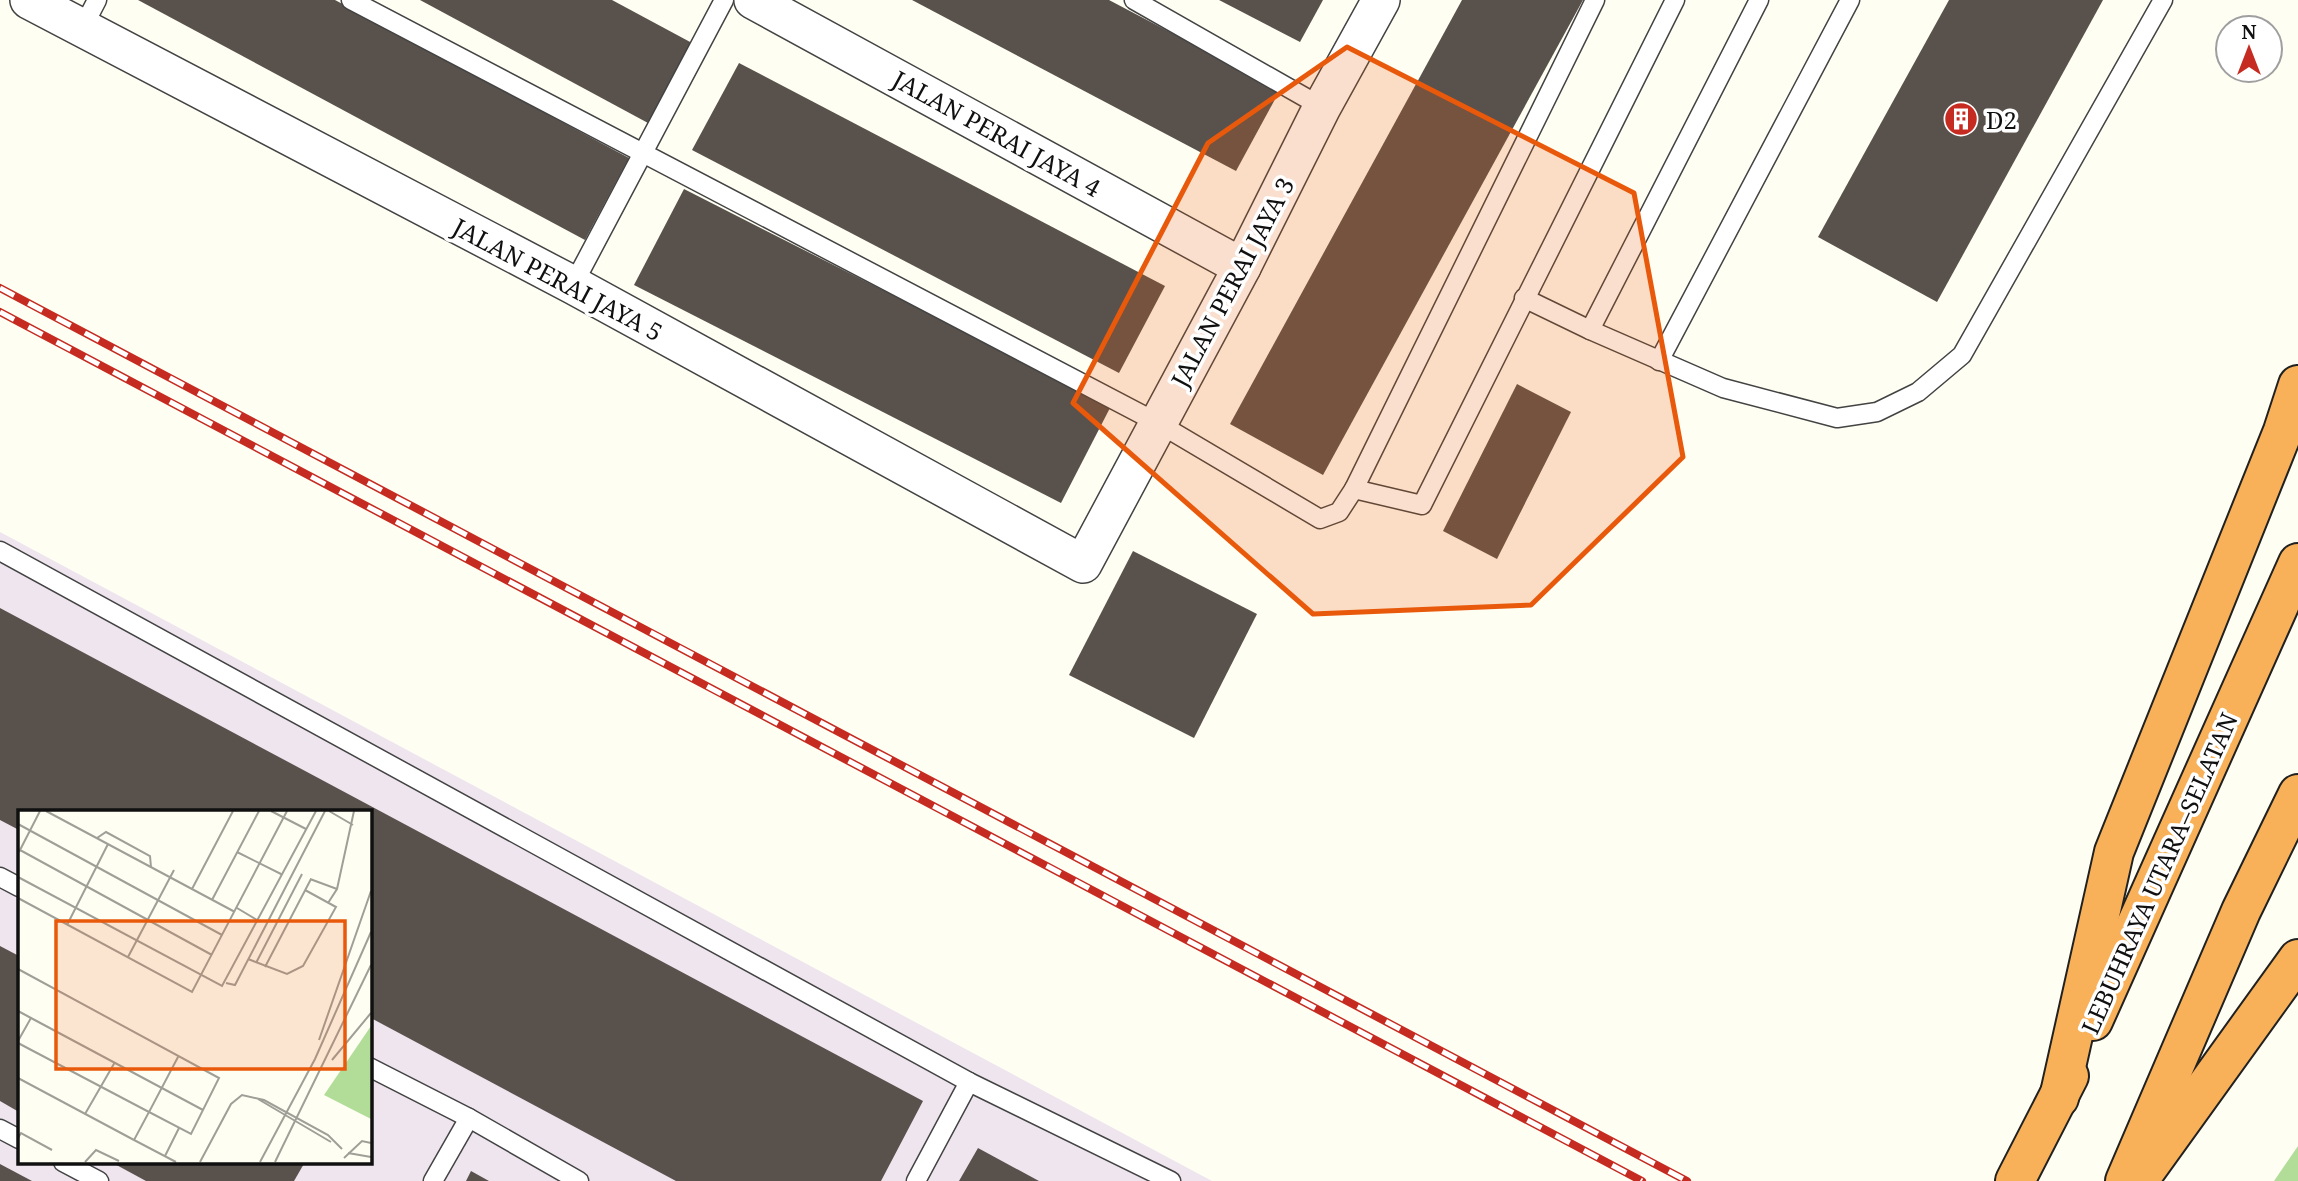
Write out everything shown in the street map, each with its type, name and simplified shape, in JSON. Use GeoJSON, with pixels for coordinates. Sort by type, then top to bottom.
{"type":"FeatureCollection","features":[{"type":"Feature","properties":{"kind":"highway"},"geometry":{"type":"LineString","coordinates":[[2059,1098],[2114,852],[2283,430],[2298,385]]}},
{"type":"Feature","properties":{"kind":"highway","name":"LEBUHRAYA UTARA–SELATAN"},"geometry":{"type":"LineString","coordinates":[[2015,1181],[2059,1098],[2298,563]]}},
{"type":"Feature","properties":{"kind":"highway"},"geometry":{"type":"LineString","coordinates":[[2125,1181],[2241,912],[2298,794]]}},
{"type":"Feature","properties":{"kind":"highway"},"geometry":{"type":"LineString","coordinates":[[2139,1181],[2298,959]]}},
{"type":"Feature","properties":{"kind":"street","name":"JALAN PERAI JAYA 5"},"geometry":{"type":"LineString","coordinates":[[29,0],[90,15],[573,285],[1083,564]]}},
{"type":"Feature","properties":{"kind":"street","name":"JALAN PERAI JAYA 4"},"geometry":{"type":"LineString","coordinates":[[753,0],[1242,267]]}},
{"type":"Feature","properties":{"kind":"street","name":"JALAN PERAI JAYA 3"},"geometry":{"type":"LineString","coordinates":[[1083,564],[1242,267],[1322,107],[1381,0]]}},
{"type":"Feature","properties":{"kind":"lane"},"geometry":{"type":"LineString","coordinates":[[351,0],[1157,423],[1320,519],[1339,512],[1354,489],[1595,0]]}},
{"type":"Feature","properties":{"kind":"lane"},"geometry":{"type":"LineString","coordinates":[[573,285],[724,0]]}},
{"type":"Feature","properties":{"kind":"lane"},"geometry":{"type":"LineString","coordinates":[[1134,0],[1322,107]]}},
{"type":"Feature","properties":{"kind":"lane"},"geometry":{"type":"LineString","coordinates":[[1354,489],[1422,505],[1675,0]]}},
{"type":"Feature","properties":{"kind":"lane"},"geometry":{"type":"LineString","coordinates":[[1590,330],[1759,0]]}},
{"type":"Feature","properties":{"kind":"lane"},"geometry":{"type":"LineString","coordinates":[[1659,361],[1850,0]]}},
{"type":"Feature","properties":{"kind":"lane"},"geometry":{"type":"LineString","coordinates":[[1524,298],[1723,388],[1838,418],[1877,412],[1918,392],[1962,355],[2163,0]]}},
{"type":"Feature","properties":{"kind":"lane"},"geometry":{"type":"LineString","coordinates":[[0,551],[969,1082],[1171,1181]]}},
{"type":"Feature","properties":{"kind":"lane"},"geometry":{"type":"LineString","coordinates":[[0,877],[18,886]]}},
{"type":"Feature","properties":{"kind":"lane"},"geometry":{"type":"LineString","coordinates":[[371,1068],[470,1118],[579,1181]]}},
{"type":"Feature","properties":{"kind":"lane"},"geometry":{"type":"LineString","coordinates":[[916,1181],[969,1082]]}},
{"type":"Feature","properties":{"kind":"lane"},"geometry":{"type":"LineString","coordinates":[[433,1181],[470,1118]]}},
{"type":"Feature","properties":{"kind":"lane"},"geometry":{"type":"LineString","coordinates":[[0,1129],[18,1138]]}},
{"type":"Feature","properties":{"kind":"lane"},"geometry":{"type":"LineString","coordinates":[[67,1164],[99,1181]]}},
{"type":"Feature","properties":{"kind":"highlighted area"},"geometry":{"type":"Polygon","coordinates":[[[1347,47],[1634,193],[1683,457],[1531,605],[1313,614],[1073,403],[1208,143],[1347,47]]]}},
{"type":"Feature","properties":{"kind":"shaded area"},"geometry":{"type":"Polygon","coordinates":[[[0,532],[1212,1181],[0,1181],[0,532]]]}},
{"type":"Feature","properties":{"kind":"green space"},"geometry":{"type":"Polygon","coordinates":[[[2298,1146],[2298,1181],[2274,1181],[2298,1146]]]}},
{"type":"Feature","properties":{"kind":"building"},"geometry":{"type":"Polygon","coordinates":[[[138,0],[335,0],[629,158],[585,240],[138,0]]]}},
{"type":"Feature","properties":{"kind":"building"},"geometry":{"type":"Polygon","coordinates":[[[420,0],[612,0],[692,43],[648,123],[420,0]]]}},
{"type":"Feature","properties":{"kind":"building"},"geometry":{"type":"Polygon","coordinates":[[[912,0],[1109,0],[1280,90],[1236,171],[912,0]]]}},
{"type":"Feature","properties":{"kind":"building"},"geometry":{"type":"Polygon","coordinates":[[[1219,0],[1323,0],[1300,42],[1219,0]]]}},
{"type":"Feature","properties":{"kind":"building"},"geometry":{"type":"Polygon","coordinates":[[[1462,0],[1583,0],[1323,475],[1230,424],[1462,0]]]}},
{"type":"Feature","properties":{"kind":"building","name":"D2"},"geometry":{"type":"Polygon","coordinates":[[[1949,0],[2103,0],[1937,302],[1818,237],[1949,0]]]}},
{"type":"Feature","properties":{"kind":"building"},"geometry":{"type":"Polygon","coordinates":[[[739,63],[1165,286],[1119,373],[692,150],[739,63]]]}},
{"type":"Feature","properties":{"kind":"building"},"geometry":{"type":"Polygon","coordinates":[[[684,189],[1111,406],[1061,503],[634,285],[684,189]]]}},
{"type":"Feature","properties":{"kind":"building"},"geometry":{"type":"Polygon","coordinates":[[[1517,384],[1571,412],[1497,559],[1443,531],[1517,384]]]}},
{"type":"Feature","properties":{"kind":"building"},"geometry":{"type":"Polygon","coordinates":[[[1133,551],[1257,614],[1194,738],[1069,675],[1133,551]]]}},
{"type":"Feature","properties":{"kind":"building"},"geometry":{"type":"Polygon","coordinates":[[[0,608],[923,1101],[881,1181],[676,1181],[371,1018],[371,810],[18,810],[18,829],[0,820],[0,608]]]}},
{"type":"Feature","properties":{"kind":"building"},"geometry":{"type":"Polygon","coordinates":[[[0,946],[18,955],[18,1111],[0,1101],[0,946]]]}},
{"type":"Feature","properties":{"kind":"building"},"geometry":{"type":"Polygon","coordinates":[[[978,1148],[1039,1181],[959,1181],[978,1148]]]}},
{"type":"Feature","properties":{"kind":"building"},"geometry":{"type":"Polygon","coordinates":[[[0,1164],[32,1181],[0,1181],[0,1164]]]}},
{"type":"Feature","properties":{"kind":"building"},"geometry":{"type":"Polygon","coordinates":[[[115,1164],[304,1164],[294,1181],[146,1181],[115,1164]]]}},
{"type":"Feature","properties":{"kind":"building"},"geometry":{"type":"Polygon","coordinates":[[[471,1171],[489,1181],[466,1181],[471,1171]]]}},
{"type":"Feature","properties":{"kind":"railway"},"geometry":{"type":"LineString","coordinates":[[0,288],[1687,1181]]}},
{"type":"Feature","properties":{"kind":"railway"},"geometry":{"type":"LineString","coordinates":[[0,312],[1642,1181]]}},
{"type":"Feature","properties":{"kind":"place","name":"D2"},"geometry":{"type":"Point","coordinates":[1961,119]}}]}
